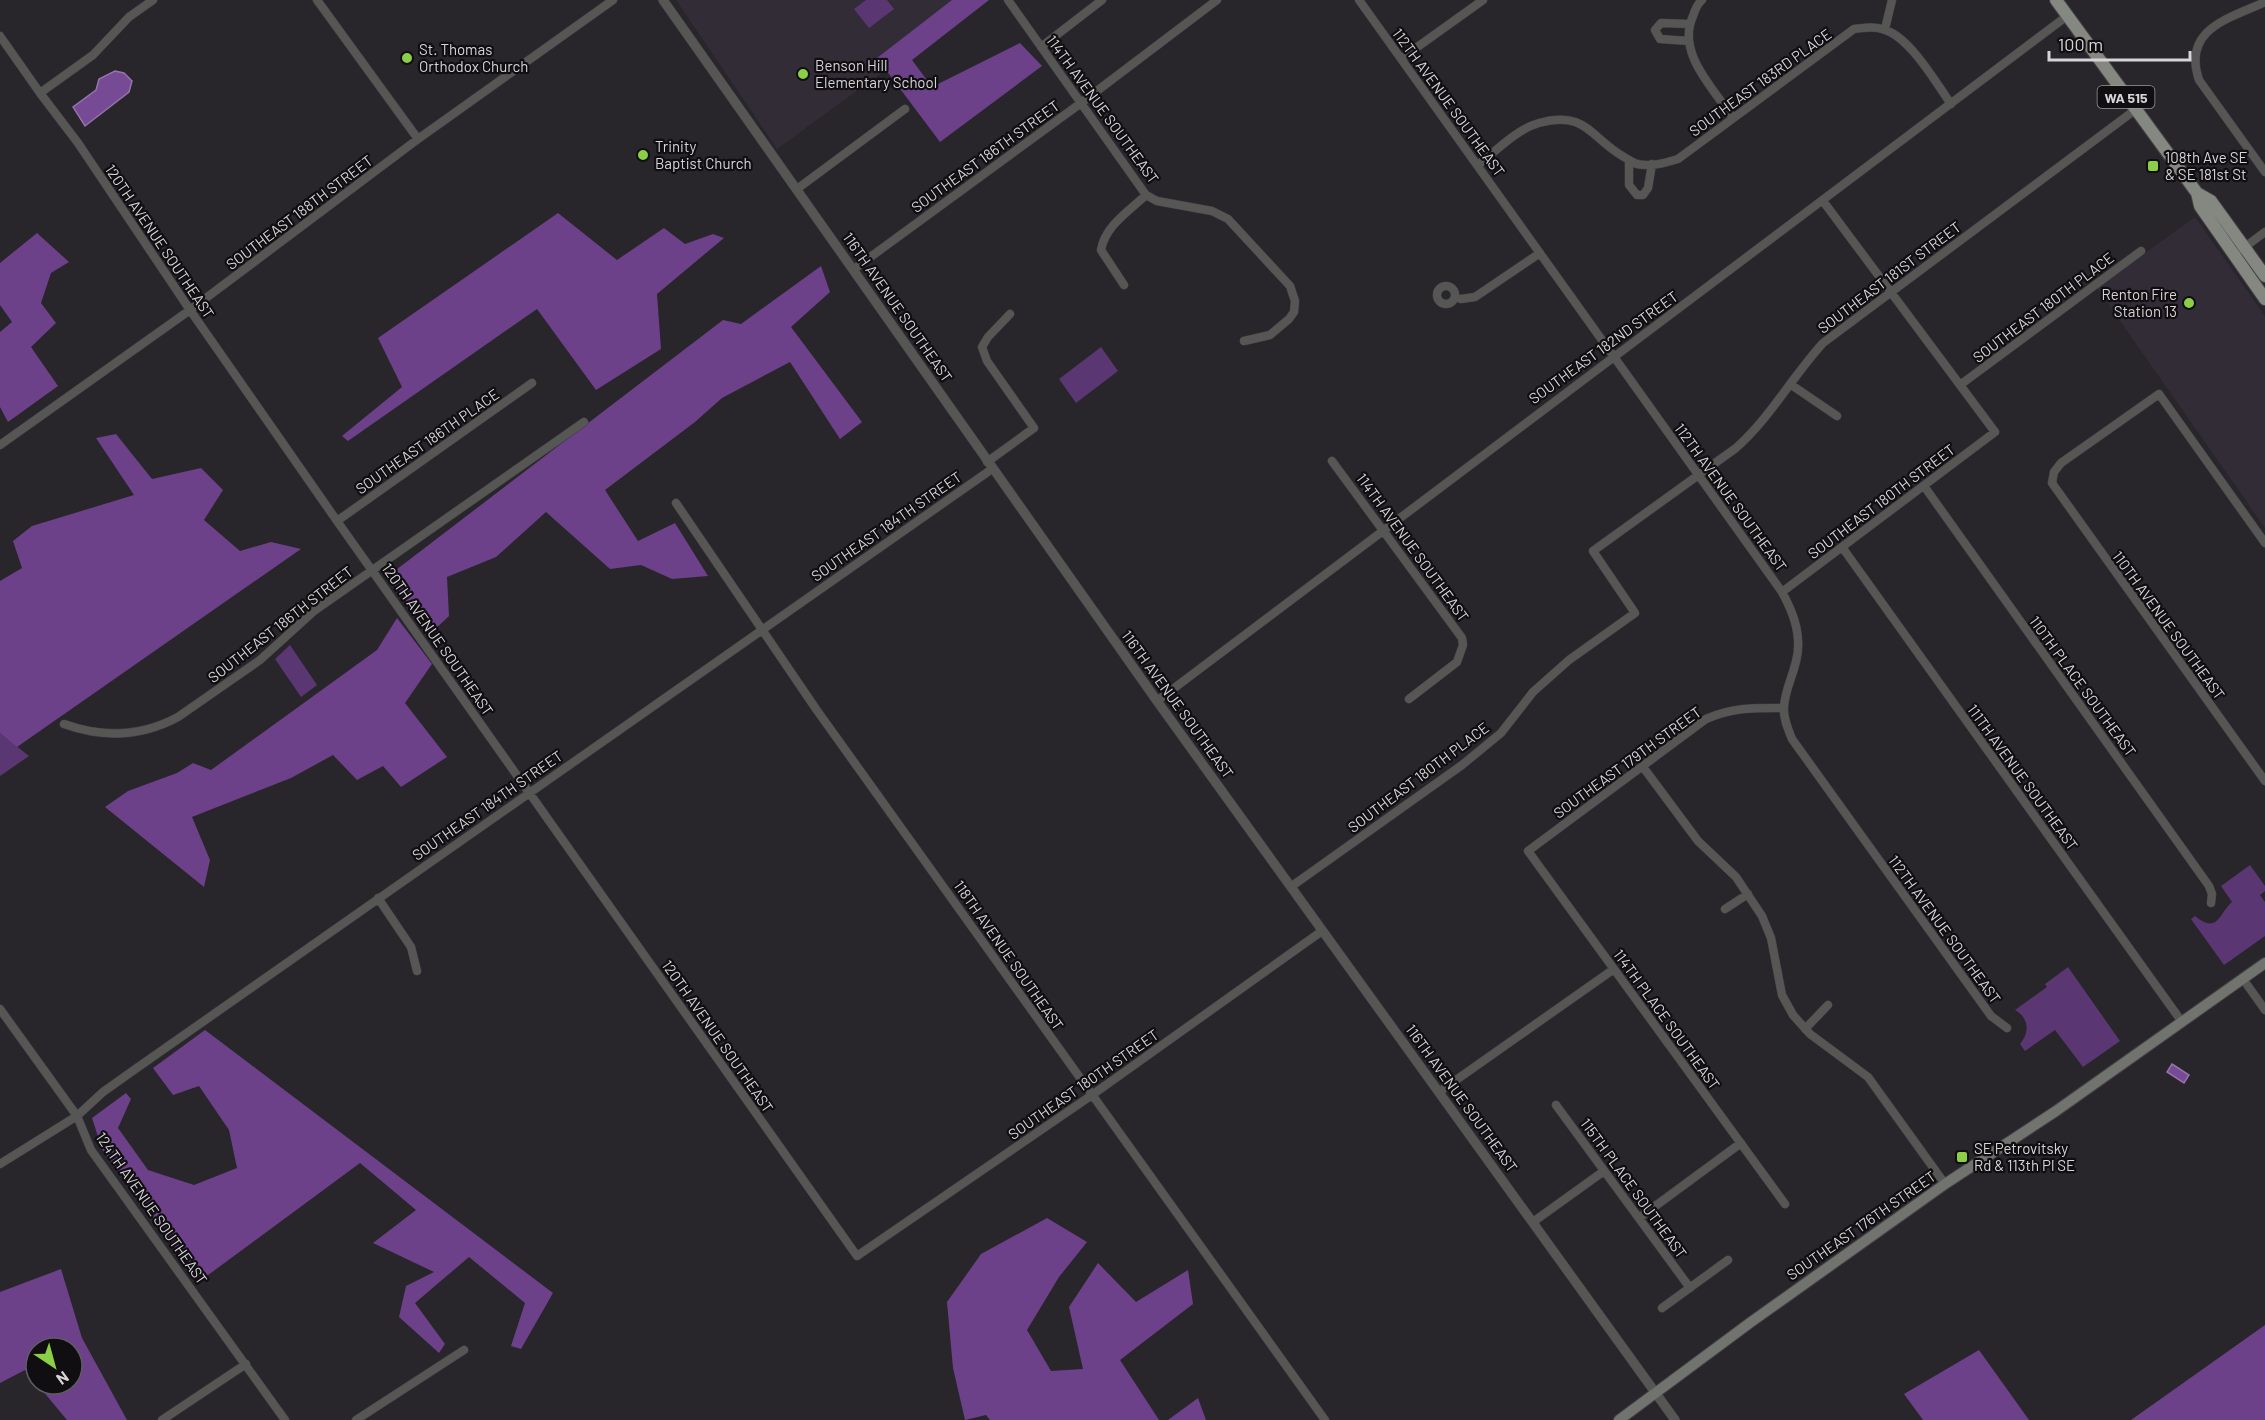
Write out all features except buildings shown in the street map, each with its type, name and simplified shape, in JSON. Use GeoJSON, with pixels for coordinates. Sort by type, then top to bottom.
{"type":"FeatureCollection","features":[{"type":"Feature","properties":{"kind":"main road","name":"WA 515"},"geometry":{"type":"LineString","coordinates":[[2056,0],[2197,193],[2211,201],[2265,276]]}},
{"type":"Feature","properties":{"kind":"main road","name":"WA 515"},"geometry":{"type":"LineString","coordinates":[[2197,193],[2200,207],[2265,299]]}},
{"type":"Feature","properties":{"kind":"main road","name":"SOUTHEAST 176TH STREET"},"geometry":{"type":"LineString","coordinates":[[1619,1420],[1945,1184],[2056,1110],[2265,963]]}},
{"type":"Feature","properties":{"kind":"street"},"geometry":{"type":"LineString","coordinates":[[40,93],[93,55],[129,17],[153,0]]}},
{"type":"Feature","properties":{"kind":"street"},"geometry":{"type":"LineString","coordinates":[[317,0],[418,139]]}},
{"type":"Feature","properties":{"kind":"street","name":"SOUTHEAST 188TH STREET"},"geometry":{"type":"LineString","coordinates":[[0,444],[190,310],[418,139],[613,0]]}},
{"type":"Feature","properties":{"kind":"street","name":"114TH AVENUE SOUTHEAST"},"geometry":{"type":"LineString","coordinates":[[1008,0],[1146,195],[1157,201],[1212,211],[1228,219],[1290,286],[1295,301],[1294,312],[1289,319],[1270,335],[1244,341]]}},
{"type":"Feature","properties":{"kind":"street"},"geometry":{"type":"LineString","coordinates":[[1041,47],[1102,0]]}},
{"type":"Feature","properties":{"kind":"street","name":"SOUTHEAST 186TH STREET"},"geometry":{"type":"LineString","coordinates":[[854,269],[1218,0]]}},
{"type":"Feature","properties":{"kind":"street","name":"112TH AVENUE SOUTHEAST"},"geometry":{"type":"LineString","coordinates":[[1359,0],[1782,592],[1794,617],[1798,641],[1796,667],[1784,708],[1792,739],[1992,1016],[2007,1028]]}},
{"type":"Feature","properties":{"kind":"street"},"geometry":{"type":"LineString","coordinates":[[1402,58],[1483,0]]}},
{"type":"Feature","properties":{"kind":"street"},"geometry":{"type":"LineString","coordinates":[[1702,0],[1690,24],[1689,51],[1733,118]]}},
{"type":"Feature","properties":{"kind":"street"},"geometry":{"type":"LineString","coordinates":[[1892,0],[1885,29],[1900,38],[1911,49],[1951,104]]}},
{"type":"Feature","properties":{"kind":"street","name":"116TH AVENUE SOUTHEAST"},"geometry":{"type":"LineString","coordinates":[[666,1],[989,465],[1675,1420]]}},
{"type":"Feature","properties":{"kind":"street"},"geometry":{"type":"LineString","coordinates":[[2264,170],[2199,80],[2194,65],[2200,39],[2213,26],[2265,2]]}},
{"type":"Feature","properties":{"kind":"street","name":"SOUTHEAST 182ND STREET"},"geometry":{"type":"LineString","coordinates":[[1157,701],[1613,355],[1823,201],[2067,16]]}},
{"type":"Feature","properties":{"kind":"street"},"geometry":{"type":"LineString","coordinates":[[1689,39],[1660,39],[1655,30],[1661,23],[1690,24]]}},
{"type":"Feature","properties":{"kind":"street","name":"SOUTHEAST 183RD PLACE"},"geometry":{"type":"LineString","coordinates":[[1478,165],[1522,132],[1538,124],[1560,120],[1576,121],[1590,128],[1618,154],[1636,164],[1652,164],[1678,159],[1854,28],[1885,29]]}},
{"type":"Feature","properties":{"kind":"street","name":"120TH AVENUE SOUTHEAST"},"geometry":{"type":"LineString","coordinates":[[0,36],[78,143],[190,310],[856,1256]]}},
{"type":"Feature","properties":{"kind":"street"},"geometry":{"type":"LineString","coordinates":[[797,189],[905,108]]}},
{"type":"Feature","properties":{"kind":"street","name":"SOUTHEAST 181ST STREET"},"geometry":{"type":"LineString","coordinates":[[1635,612],[1593,551],[1755,431],[1823,343],[2135,110]]}},
{"type":"Feature","properties":{"kind":"street"},"geometry":{"type":"LineString","coordinates":[[1629,160],[1629,185],[1637,195],[1643,195],[1648,188],[1652,164]]}},
{"type":"Feature","properties":{"kind":"street"},"geometry":{"type":"LineString","coordinates":[[1124,285],[1101,250],[1103,239],[1109,229],[1146,195]]}},
{"type":"Feature","properties":{"kind":"street"},"geometry":{"type":"LineString","coordinates":[[1823,201],[1960,385]]}},
{"type":"Feature","properties":{"kind":"street"},"geometry":{"type":"LineString","coordinates":[[2234,255],[2265,232]]}},
{"type":"Feature","properties":{"kind":"street","name":"SOUTHEAST 180TH PLACE"},"geometry":{"type":"LineString","coordinates":[[1960,385],[2141,251]]}},
{"type":"Feature","properties":{"kind":"street"},"geometry":{"type":"LineString","coordinates":[[1455,297],[1461,299],[1475,297],[1540,253]]}},
{"type":"Feature","properties":{"kind":"street","name":"SOUTHEAST 184TH STREET"},"geometry":{"type":"LineString","coordinates":[[0,1164],[77,1116],[103,1092],[762,630],[989,465],[1034,428],[987,361],[982,347],[987,337],[1010,314]]}},
{"type":"Feature","properties":{"kind":"street","name":"SOUTHEAST 186TH PLACE"},"geometry":{"type":"LineString","coordinates":[[338,521],[532,383]]}},
{"type":"Feature","properties":{"kind":"street"},"geometry":{"type":"LineString","coordinates":[[1790,384],[1837,416]]}},
{"type":"Feature","properties":{"kind":"street","name":"SOUTHEAST 180TH STREET"},"geometry":{"type":"LineString","coordinates":[[1782,592],[1995,432],[1960,385]]}},
{"type":"Feature","properties":{"kind":"street","name":"110TH AVENUE SOUTHEAST"},"geometry":{"type":"LineString","coordinates":[[2265,543],[2159,394],[2061,463],[2054,472],[2052,483],[2265,782]]}},
{"type":"Feature","properties":{"kind":"street","name":"SOUTHEAST 186TH STREET"},"geometry":{"type":"LineString","coordinates":[[64,724],[101,734],[129,734],[164,725],[178,717],[260,660],[314,611],[584,422]]}},
{"type":"Feature","properties":{"kind":"street","name":"114TH AVENUE SOUTHEAST"},"geometry":{"type":"LineString","coordinates":[[1332,460],[1384,528],[1462,638],[1463,645],[1458,662],[1408,699]]}},
{"type":"Feature","properties":{"kind":"street","name":"110TH PLACE SOUTHEAST"},"geometry":{"type":"LineString","coordinates":[[1924,486],[2209,886],[2212,894],[2211,903]]}},
{"type":"Feature","properties":{"kind":"street","name":"118TH AVENUE SOUTHEAST"},"geometry":{"type":"LineString","coordinates":[[676,503],[816,709],[1325,1420]]}},
{"type":"Feature","properties":{"kind":"street","name":"111TH AVENUE SOUTHEAST"},"geometry":{"type":"LineString","coordinates":[[1842,547],[2182,1022]]}},
{"type":"Feature","properties":{"kind":"street","name":"SOUTHEAST 180TH PLACE"},"geometry":{"type":"LineString","coordinates":[[1292,886],[1462,765],[1501,733],[1540,686],[1569,660],[1635,612]]}},
{"type":"Feature","properties":{"kind":"street","name":"SOUTHEAST 179TH STREET"},"geometry":{"type":"LineString","coordinates":[[1528,851],[1706,719],[1726,710],[1784,708]]}},
{"type":"Feature","properties":{"kind":"street"},"geometry":{"type":"LineString","coordinates":[[1643,767],[1698,841],[1736,877],[1762,916],[1771,938],[1782,995],[1793,1015],[1829,1050],[1868,1077],[1945,1184]]}},
{"type":"Feature","properties":{"kind":"street","name":"114TH PLACE SOUTHEAST"},"geometry":{"type":"LineString","coordinates":[[1528,851],[1785,1204]]}},
{"type":"Feature","properties":{"kind":"street"},"geometry":{"type":"LineString","coordinates":[[1725,909],[1748,894]]}},
{"type":"Feature","properties":{"kind":"street"},"geometry":{"type":"LineString","coordinates":[[378,898],[411,947],[417,972]]}},
{"type":"Feature","properties":{"kind":"street","name":"SOUTHEAST 180TH STREET"},"geometry":{"type":"LineString","coordinates":[[856,1256],[1092,1095],[1322,931]]}},
{"type":"Feature","properties":{"kind":"street"},"geometry":{"type":"LineString","coordinates":[[1439,1092],[1614,969]]}},
{"type":"Feature","properties":{"kind":"street"},"geometry":{"type":"LineString","coordinates":[[2243,979],[2265,1010]]}},
{"type":"Feature","properties":{"kind":"street"},"geometry":{"type":"LineString","coordinates":[[1805,1029],[1828,1005]]}},
{"type":"Feature","properties":{"kind":"street","name":"124TH AVENUE SOUTHEAST"},"geometry":{"type":"LineString","coordinates":[[0,1009],[77,1116],[92,1150],[285,1420]]}},
{"type":"Feature","properties":{"kind":"street","name":"115TH PLACE SOUTHEAST"},"geometry":{"type":"LineString","coordinates":[[1556,1105],[1690,1288]]}},
{"type":"Feature","properties":{"kind":"street"},"geometry":{"type":"LineString","coordinates":[[1639,1218],[1741,1143]]}},
{"type":"Feature","properties":{"kind":"street"},"geometry":{"type":"LineString","coordinates":[[1533,1222],[1604,1171]]}},
{"type":"Feature","properties":{"kind":"street"},"geometry":{"type":"LineString","coordinates":[[1662,1308],[1728,1260]]}},
{"type":"Feature","properties":{"kind":"street"},"geometry":{"type":"LineString","coordinates":[[356,1420],[464,1350]]}},
{"type":"Feature","properties":{"kind":"street"},"geometry":{"type":"LineString","coordinates":[[162,1420],[246,1364]]}},
{"type":"Feature","properties":{"kind":"shaded area","name":"Benson Hill Elementary School"},"geometry":{"type":"Polygon","coordinates":[[[676,0],[982,0],[777,149],[676,0]]]}},
{"type":"Feature","properties":{"kind":"shaded area"},"geometry":{"type":"Polygon","coordinates":[[[866,0],[887,0],[894,9],[869,28],[854,9],[866,0]]]}},
{"type":"Feature","properties":{"kind":"shaded area"},"geometry":{"type":"Polygon","coordinates":[[[952,0],[989,0],[912,60],[932,87],[1020,43],[1042,66],[940,142],[877,58],[952,0]]]}},
{"type":"Feature","properties":{"kind":"shaded area"},"geometry":{"type":"Polygon","coordinates":[[[115,71],[124,73],[132,81],[129,92],[85,126],[73,107],[96,90],[99,79],[115,71]]]}},
{"type":"Feature","properties":{"kind":"shaded area"},"geometry":{"type":"Polygon","coordinates":[[[558,213],[617,260],[664,228],[685,244],[713,234],[724,238],[657,294],[661,349],[596,390],[537,309],[348,441],[342,436],[402,387],[378,338],[558,213]]]}},
{"type":"Feature","properties":{"kind":"shaded area"},"geometry":{"type":"Polygon","coordinates":[[[2195,217],[2265,316],[2265,528],[2097,288],[2195,217]]]}},
{"type":"Feature","properties":{"kind":"shaded area"},"geometry":{"type":"Polygon","coordinates":[[[37,233],[69,262],[51,273],[41,303],[56,323],[31,347],[58,386],[8,422],[0,407],[0,332],[12,322],[0,305],[0,263],[37,233]]]}},
{"type":"Feature","properties":{"kind":"shaded area"},"geometry":{"type":"Polygon","coordinates":[[[821,266],[830,292],[791,327],[862,422],[840,439],[790,362],[722,398],[695,422],[605,490],[638,541],[675,523],[708,576],[672,579],[641,565],[610,569],[546,512],[496,557],[447,577],[449,616],[430,634],[388,576],[723,320],[741,324],[821,266]]]}},
{"type":"Feature","properties":{"kind":"shaded area"},"geometry":{"type":"Polygon","coordinates":[[[1101,347],[1118,371],[1076,403],[1059,379],[1101,347]]]}},
{"type":"Feature","properties":{"kind":"shaded area"},"geometry":{"type":"Polygon","coordinates":[[[116,434],[152,479],[201,468],[223,490],[204,520],[240,551],[271,542],[301,549],[17,747],[0,733],[0,581],[22,568],[13,541],[32,526],[134,495],[96,438],[116,434]]]}},
{"type":"Feature","properties":{"kind":"shaded area"},"geometry":{"type":"Polygon","coordinates":[[[397,618],[432,664],[405,703],[447,757],[401,787],[383,766],[357,780],[333,755],[291,778],[192,817],[210,860],[204,887],[105,807],[128,791],[177,773],[193,763],[211,770],[377,650],[397,618]]]}},
{"type":"Feature","properties":{"kind":"shaded area"},"geometry":{"type":"Polygon","coordinates":[[[290,645],[317,685],[301,697],[275,659],[290,645]]]}},
{"type":"Feature","properties":{"kind":"shaded area"},"geometry":{"type":"Polygon","coordinates":[[[0,733],[29,756],[0,776],[0,733]]]}},
{"type":"Feature","properties":{"kind":"shaded area"},"geometry":{"type":"Polygon","coordinates":[[[2250,865],[2265,886],[2265,891],[2260,895],[2265,902],[2265,936],[2224,965],[2191,919],[2195,916],[2209,923],[2217,920],[2232,902],[2221,886],[2250,865]]]}},
{"type":"Feature","properties":{"kind":"shaded area"},"geometry":{"type":"Polygon","coordinates":[[[2068,967],[2120,1041],[2083,1067],[2055,1030],[2025,1051],[2020,1044],[2027,1026],[2020,1013],[2015,1010],[2047,987],[2045,984],[2068,967]]]}},
{"type":"Feature","properties":{"kind":"shaded area"},"geometry":{"type":"Polygon","coordinates":[[[205,1030],[553,1293],[521,1349],[511,1346],[525,1303],[469,1257],[415,1303],[445,1344],[439,1353],[399,1317],[406,1286],[434,1272],[373,1243],[416,1210],[360,1163],[200,1281],[102,1149],[92,1118],[126,1093],[131,1099],[118,1128],[148,1170],[194,1185],[237,1168],[229,1130],[199,1086],[173,1095],[153,1068],[205,1030]]]}},
{"type":"Feature","properties":{"kind":"shaded area"},"geometry":{"type":"Polygon","coordinates":[[[2172,1064],[2189,1075],[2184,1083],[2167,1072],[2172,1064]]]}},
{"type":"Feature","properties":{"kind":"shaded area"},"geometry":{"type":"Polygon","coordinates":[[[1047,1218],[1087,1242],[1059,1277],[1027,1330],[1051,1371],[1083,1369],[1069,1307],[1098,1263],[1136,1302],[1188,1270],[1193,1304],[1120,1360],[1159,1420],[990,1420],[986,1415],[965,1420],[953,1368],[947,1302],[981,1254],[1047,1218]]]}},
{"type":"Feature","properties":{"kind":"shaded area"},"geometry":{"type":"Polygon","coordinates":[[[61,1269],[81,1336],[24,1336],[24,1371],[0,1383],[0,1292],[61,1269]]]}},
{"type":"Feature","properties":{"kind":"shaded area"},"geometry":{"type":"Polygon","coordinates":[[[2265,1325],[2265,1420],[2131,1420],[2265,1325]]]}},
{"type":"Feature","properties":{"kind":"shaded area"},"geometry":{"type":"Polygon","coordinates":[[[84,1342],[127,1420],[67,1420],[47,1396],[84,1396],[84,1342]]]}},
{"type":"Feature","properties":{"kind":"shaded area"},"geometry":{"type":"Polygon","coordinates":[[[1979,1350],[2029,1420],[1923,1420],[1904,1394],[1979,1350]]]}},
{"type":"Feature","properties":{"kind":"shaded area"},"geometry":{"type":"Polygon","coordinates":[[[1198,1398],[1206,1420],[1168,1420],[1198,1398]]]}},
{"type":"Feature","properties":{"kind":"place","name":"St. Thomas Orthodox Church"},"geometry":{"type":"Point","coordinates":[407,58]}},
{"type":"Feature","properties":{"kind":"place","name":"Benson Hill Elementary School"},"geometry":{"type":"Point","coordinates":[803,74]}},
{"type":"Feature","properties":{"kind":"place","name":"Trinity Baptist Church"},"geometry":{"type":"Point","coordinates":[643,155]}},
{"type":"Feature","properties":{"kind":"place","name":"108th Ave SE & SE 181st St"},"geometry":{"type":"Point","coordinates":[2153,166]}},
{"type":"Feature","properties":{"kind":"place","name":"Renton Fire Station 13"},"geometry":{"type":"Point","coordinates":[2189,303]}},
{"type":"Feature","properties":{"kind":"place","name":"SE Petrovitsky Rd & 113th Pl SE"},"geometry":{"type":"Point","coordinates":[1962,1157]}}]}
